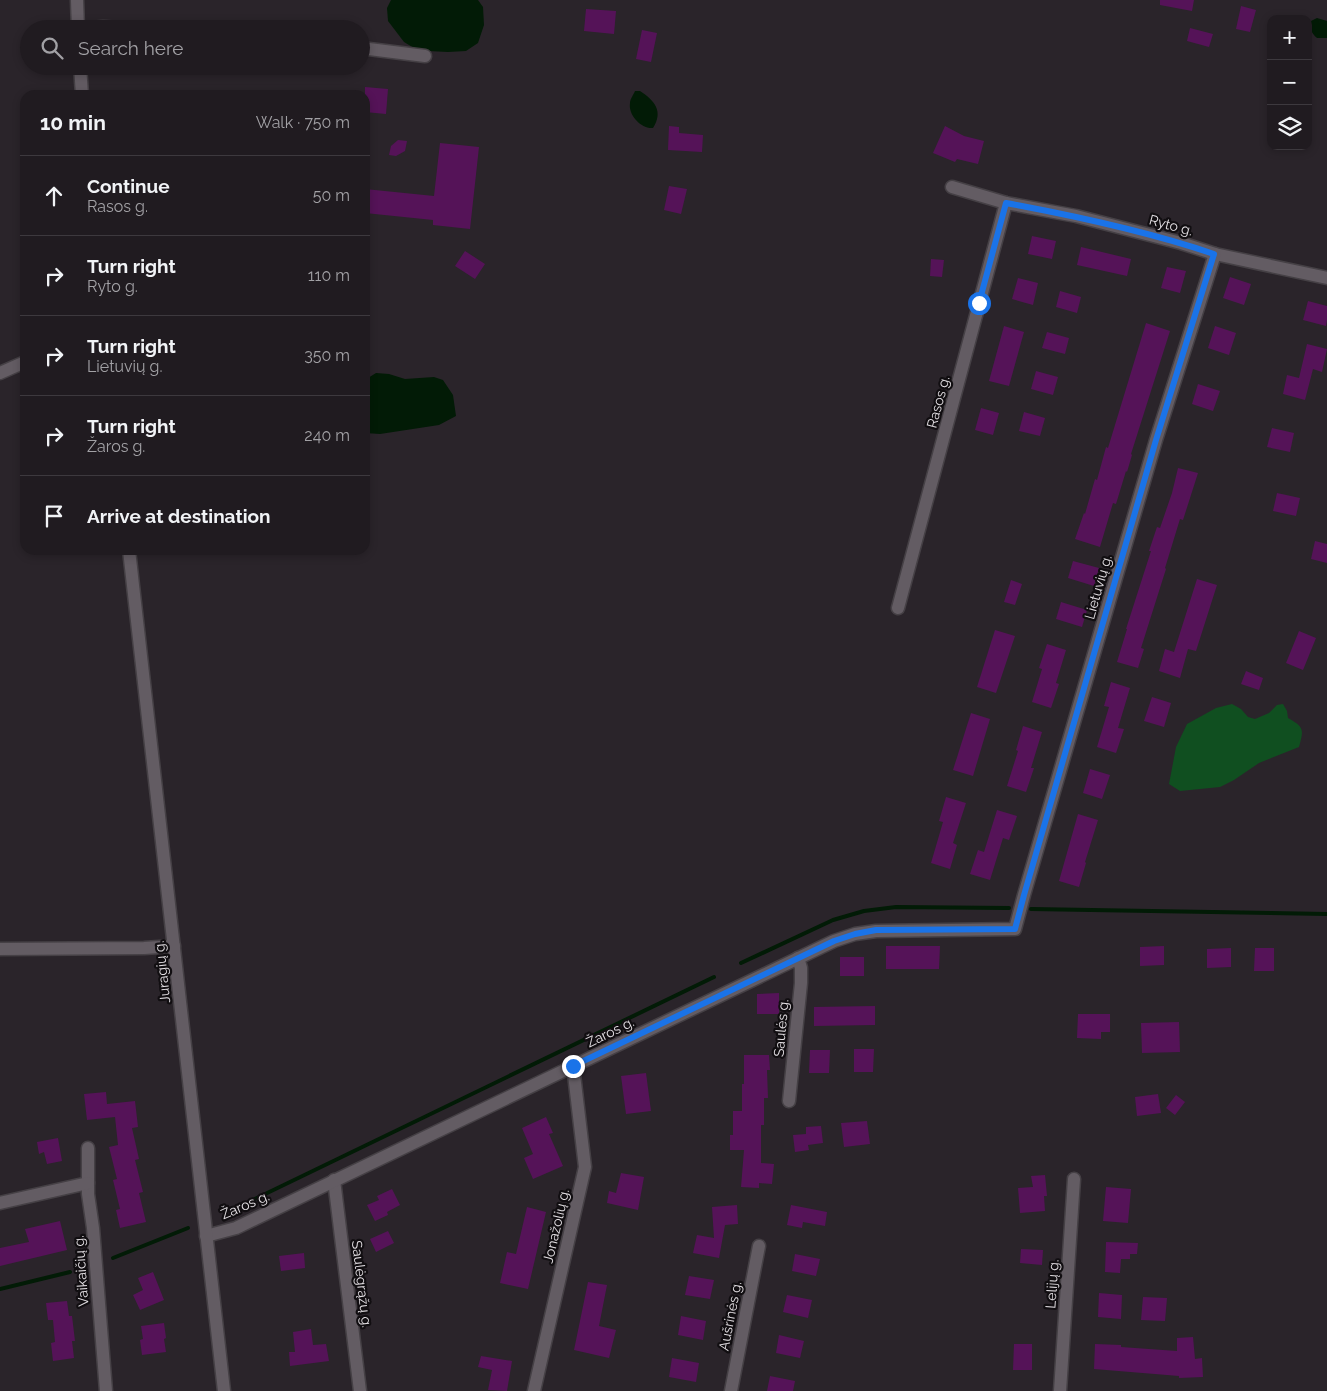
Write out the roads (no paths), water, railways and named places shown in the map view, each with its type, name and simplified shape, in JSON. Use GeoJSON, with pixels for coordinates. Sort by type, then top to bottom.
{"type":"FeatureCollection","features":[{"type":"Feature","properties":{"kind":"street"},"geometry":{"type":"LineString","coordinates":[[77,0],[78,20]]}},
{"type":"Feature","properties":{"kind":"street"},"geometry":{"type":"LineString","coordinates":[[370,49],[425,56]]}},
{"type":"Feature","properties":{"kind":"street"},"geometry":{"type":"LineString","coordinates":[[81,75],[82,90]]}},
{"type":"Feature","properties":{"kind":"street","name":"Ryto g."},"geometry":{"type":"LineString","coordinates":[[952,186],[1006,203],[1076,216],[1181,243],[1214,254],[1327,278]]}},
{"type":"Feature","properties":{"kind":"street","name":"Rasos g."},"geometry":{"type":"LineString","coordinates":[[898,608],[1006,203]]}},
{"type":"Feature","properties":{"kind":"street","name":"Lietuvių g."},"geometry":{"type":"LineString","coordinates":[[1015,929],[1156,440],[1214,254]]}},
{"type":"Feature","properties":{"kind":"street"},"geometry":{"type":"LineString","coordinates":[[0,373],[20,364]]}},
{"type":"Feature","properties":{"kind":"street","name":"Juragių g."},"geometry":{"type":"LineString","coordinates":[[130,555],[224,1391]]}},
{"type":"Feature","properties":{"kind":"street","name":"Žaros g."},"geometry":{"type":"LineString","coordinates":[[206,1236],[236,1228],[834,941],[876,930],[1015,929]]}},
{"type":"Feature","properties":{"kind":"street"},"geometry":{"type":"LineString","coordinates":[[0,949],[174,946]]}},
{"type":"Feature","properties":{"kind":"street","name":"Saulės g."},"geometry":{"type":"LineString","coordinates":[[789,1101],[801,968],[798,958]]}},
{"type":"Feature","properties":{"kind":"street","name":"Jonažolių g."},"geometry":{"type":"LineString","coordinates":[[534,1391],[585,1167],[573,1066]]}},
{"type":"Feature","properties":{"kind":"street","name":"Vaikaičių g."},"geometry":{"type":"LineString","coordinates":[[88,1148],[88,1194],[93,1228],[106,1391]]}},
{"type":"Feature","properties":{"kind":"street","name":"Lelijų g."},"geometry":{"type":"LineString","coordinates":[[1060,1391],[1074,1179]]}},
{"type":"Feature","properties":{"kind":"street","name":"Saulėgrąžų g."},"geometry":{"type":"LineString","coordinates":[[334,1180],[360,1391]]}},
{"type":"Feature","properties":{"kind":"street"},"geometry":{"type":"LineString","coordinates":[[0,1203],[88,1183]]}},
{"type":"Feature","properties":{"kind":"street","name":"Aušrinės g."},"geometry":{"type":"LineString","coordinates":[[731,1391],[760,1246]]}},
{"type":"Feature","properties":{"kind":"waterway"},"geometry":{"type":"LineString","coordinates":[[741,963],[833,920],[864,911],[896,907],[1009,908]]}},
{"type":"Feature","properties":{"kind":"waterway"},"geometry":{"type":"LineString","coordinates":[[1031,909],[1327,914]]}},
{"type":"Feature","properties":{"kind":"waterway"},"geometry":{"type":"LineString","coordinates":[[232,1210],[714,977]]}},
{"type":"Feature","properties":{"kind":"waterway"},"geometry":{"type":"LineString","coordinates":[[113,1258],[188,1228]]}},
{"type":"Feature","properties":{"kind":"waterway"},"geometry":{"type":"LineString","coordinates":[[0,1289],[70,1272]]}}]}
